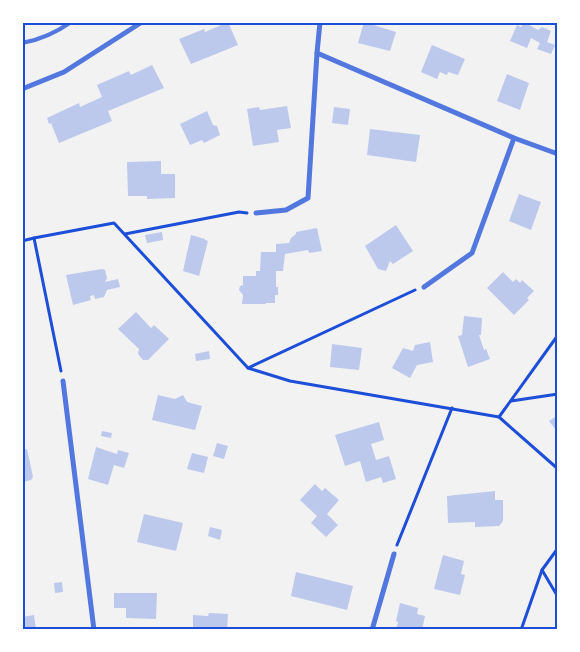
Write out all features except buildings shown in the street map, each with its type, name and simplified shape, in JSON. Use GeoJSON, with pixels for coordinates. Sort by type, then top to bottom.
{"type":"FeatureCollection","features":[{"type":"Feature","properties":{"kind":"street"},"geometry":{"type":"LineString","coordinates":[[22,89],[64,72],[142,22]]}},
{"type":"Feature","properties":{"kind":"street"},"geometry":{"type":"LineString","coordinates":[[256,213],[286,210],[308,198],[320,22]]}},
{"type":"Feature","properties":{"kind":"street"},"geometry":{"type":"LineString","coordinates":[[317,53],[514,138],[558,154]]}},
{"type":"Feature","properties":{"kind":"street"},"geometry":{"type":"LineString","coordinates":[[424,287],[472,253],[514,138]]}},
{"type":"Feature","properties":{"kind":"street"},"geometry":{"type":"LineString","coordinates":[[63,381],[94,630]]}},
{"type":"Feature","properties":{"kind":"street"},"geometry":{"type":"LineString","coordinates":[[372,630],[394,554]]}},
{"type":"Feature","properties":{"kind":"lane"},"geometry":{"type":"LineString","coordinates":[[22,43],[30,42],[60,30],[71,22]]}},
{"type":"Feature","properties":{"kind":"path"},"geometry":{"type":"LineString","coordinates":[[125,235],[240,212],[256,213]]}},
{"type":"Feature","properties":{"kind":"path"},"geometry":{"type":"LineString","coordinates":[[22,241],[114,223],[248,368],[290,381],[499,417],[558,469]]}},
{"type":"Feature","properties":{"kind":"path"},"geometry":{"type":"LineString","coordinates":[[34,238],[63,381]]}},
{"type":"Feature","properties":{"kind":"path"},"geometry":{"type":"LineString","coordinates":[[248,368],[412,290],[424,287]]}},
{"type":"Feature","properties":{"kind":"path"},"geometry":{"type":"LineString","coordinates":[[499,417],[558,335]]}},
{"type":"Feature","properties":{"kind":"path"},"geometry":{"type":"LineString","coordinates":[[510,401],[558,394]]}},
{"type":"Feature","properties":{"kind":"path"},"geometry":{"type":"LineString","coordinates":[[394,554],[452,408]]}},
{"type":"Feature","properties":{"kind":"path"},"geometry":{"type":"LineString","coordinates":[[521,630],[542,570],[558,548]]}},
{"type":"Feature","properties":{"kind":"path"},"geometry":{"type":"LineString","coordinates":[[542,570],[558,597]]}}]}
